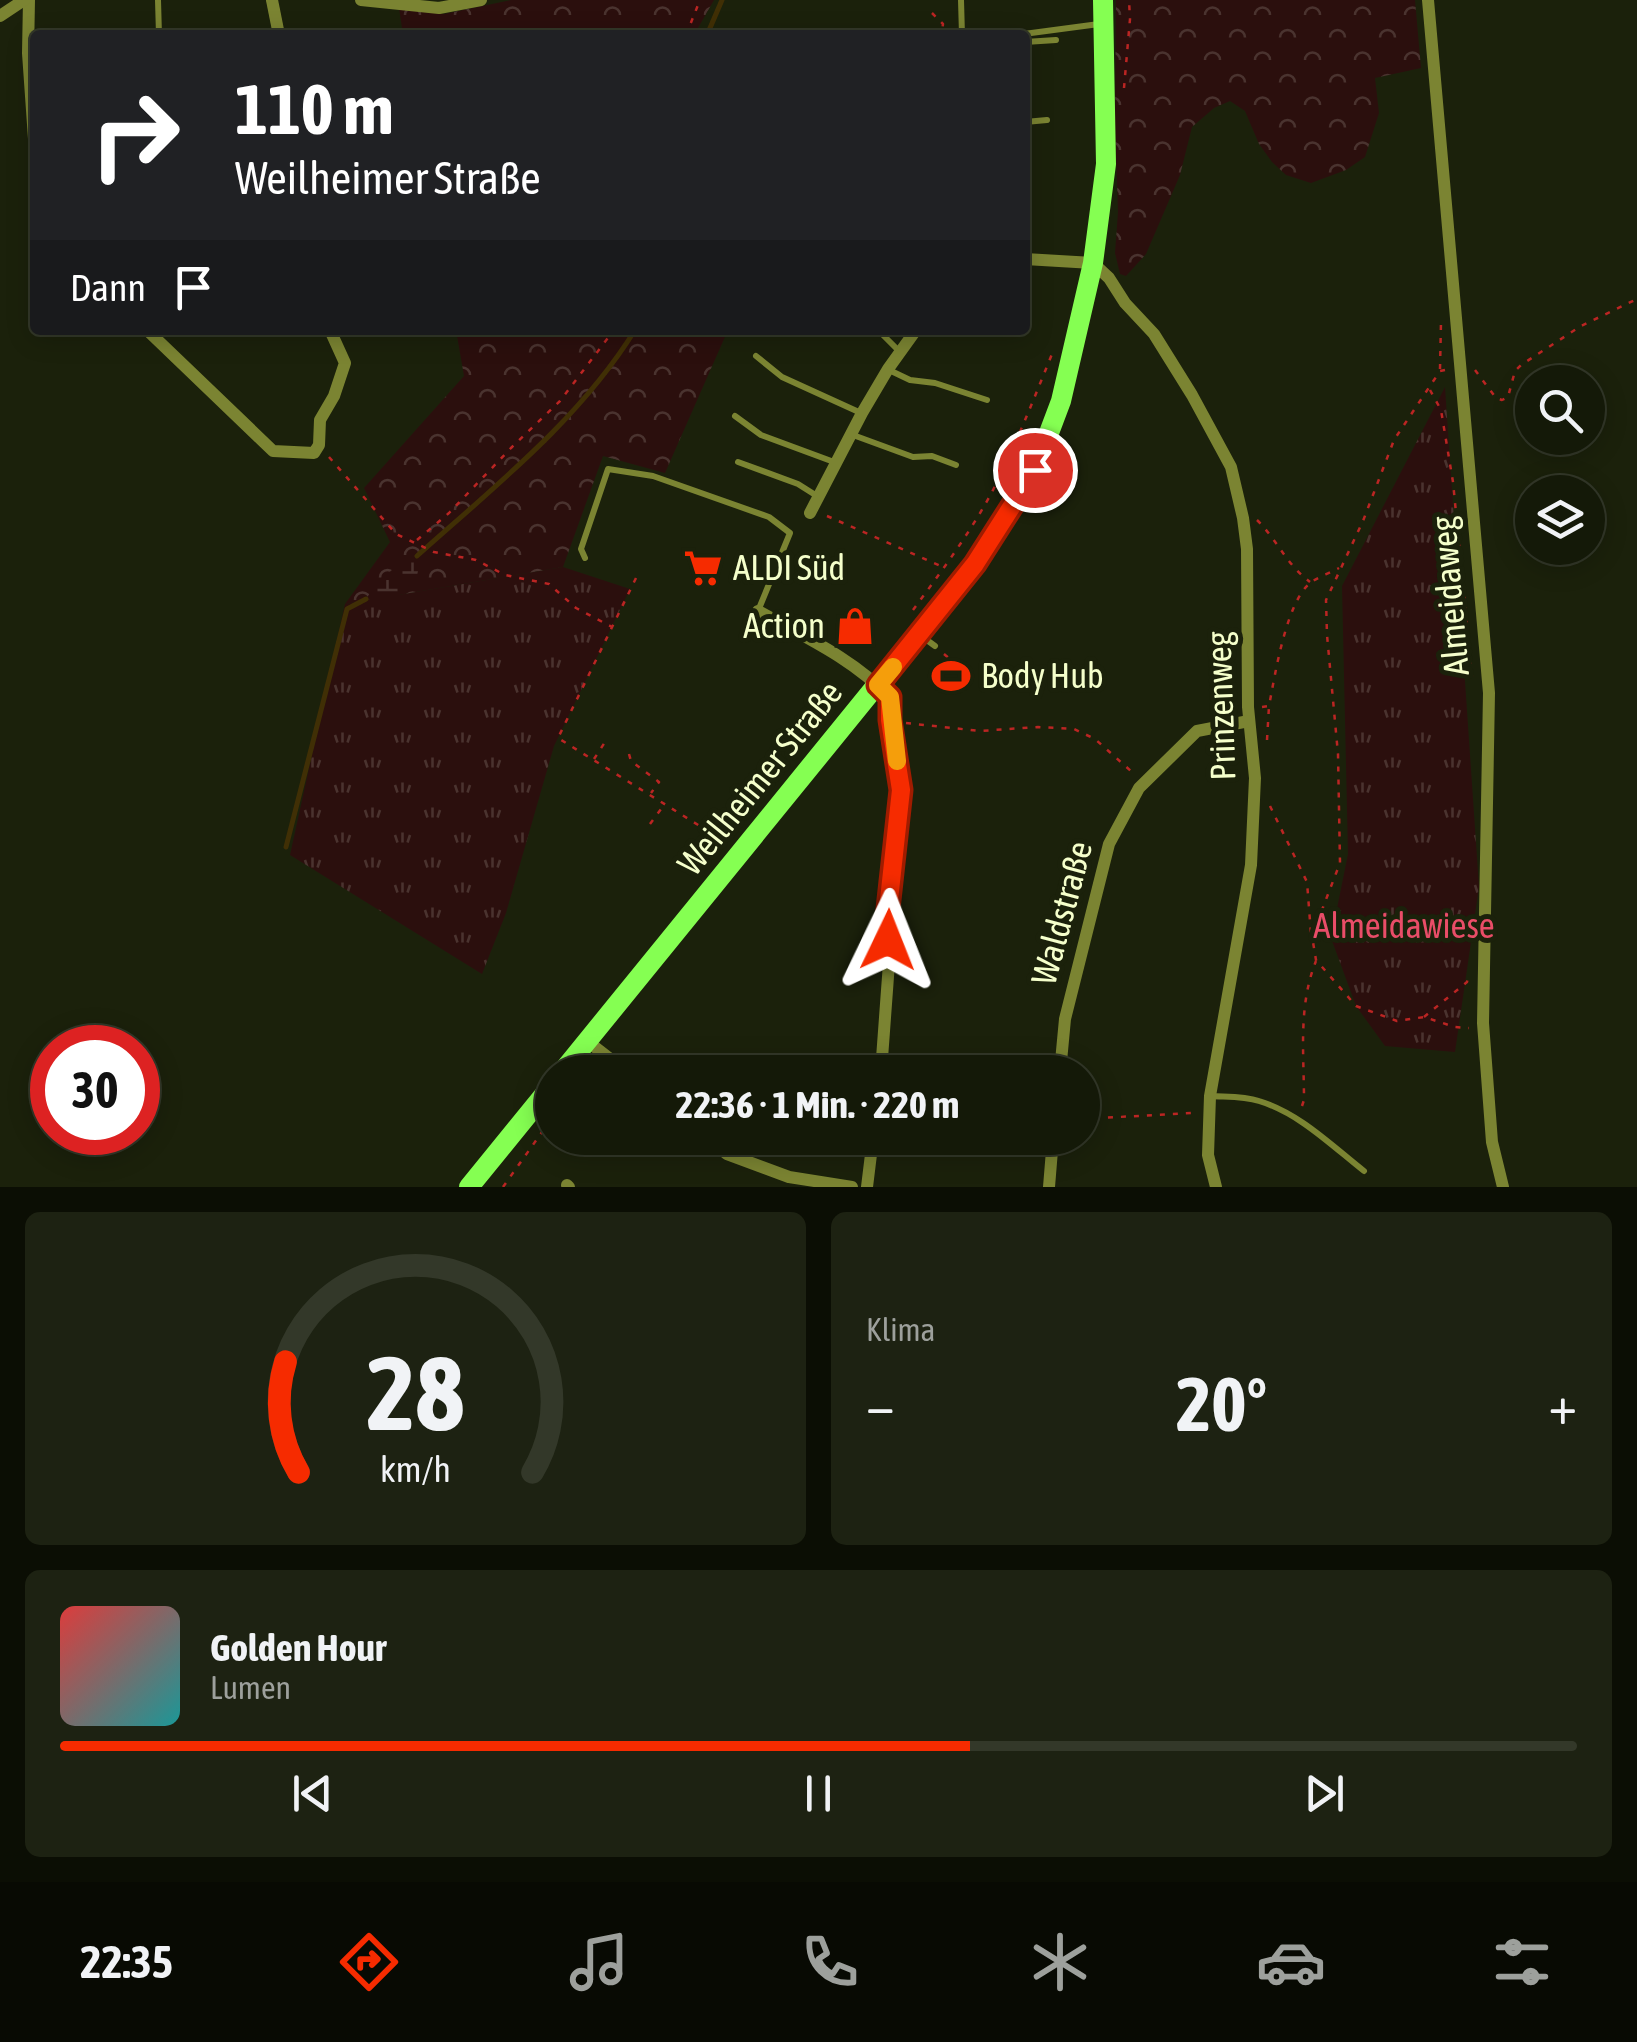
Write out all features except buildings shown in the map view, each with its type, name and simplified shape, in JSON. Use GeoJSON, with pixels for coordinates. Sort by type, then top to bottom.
{"type":"FeatureCollection","features":[{"type":"Feature","properties":{"kind":"main road","name":"Weilheimer Straße"},"geometry":{"type":"LineString","coordinates":[[575,1055],[878,685],[927,640],[1035,470],[1061,401],[1093,263],[1106,164],[1104,0]]}},
{"type":"Feature","properties":{"kind":"main road"},"geometry":{"type":"LineString","coordinates":[[469,1187],[535,1106]]}},
{"type":"Feature","properties":{"kind":"street"},"geometry":{"type":"LineString","coordinates":[[0,16],[26,0],[30,82]]}},
{"type":"Feature","properties":{"kind":"street"},"geometry":{"type":"LineString","coordinates":[[272,0],[278,30]]}},
{"type":"Feature","properties":{"kind":"street"},"geometry":{"type":"LineString","coordinates":[[361,0],[439,8],[481,0]]}},
{"type":"Feature","properties":{"kind":"street","name":"Almeidaweg"},"geometry":{"type":"LineString","coordinates":[[1428,0],[1465,366],[1489,693],[1483,1022],[1492,1142],[1503,1187]]}},
{"type":"Feature","properties":{"kind":"street"},"geometry":{"type":"LineString","coordinates":[[1030,259],[1093,263]]}},
{"type":"Feature","properties":{"kind":"street","name":"Prinzenweg"},"geometry":{"type":"LineString","coordinates":[[1093,263],[1154,334],[1231,467],[1247,549],[1249,721],[1254,778],[1251,865],[1208,1112],[1208,1154],[1216,1187]]}},
{"type":"Feature","properties":{"kind":"street"},"geometry":{"type":"LineString","coordinates":[[151,335],[274,451],[314,453],[319,445],[320,420],[334,396],[345,363],[332,335]]}},
{"type":"Feature","properties":{"kind":"street"},"geometry":{"type":"LineString","coordinates":[[814,505],[862,413],[913,335]]}},
{"type":"Feature","properties":{"kind":"street"},"geometry":{"type":"LineString","coordinates":[[758,611],[832,652],[890,697],[901,790],[887,918],[889,962],[882,1055]]}},
{"type":"Feature","properties":{"kind":"street","name":"Waldstraße"},"geometry":{"type":"LineString","coordinates":[[1061,1055],[1064,1020],[1109,844],[1139,788],[1197,731],[1249,721]]}},
{"type":"Feature","properties":{"kind":"street"},"geometry":{"type":"LineString","coordinates":[[586,1041],[605,1055]]}},
{"type":"Feature","properties":{"kind":"street"},"geometry":{"type":"LineString","coordinates":[[730,1155],[789,1177],[852,1187]]}},
{"type":"Feature","properties":{"kind":"street"},"geometry":{"type":"LineString","coordinates":[[867,1187],[871,1155]]}},
{"type":"Feature","properties":{"kind":"street"},"geometry":{"type":"LineString","coordinates":[[1048,1187],[1051,1155]]}},
{"type":"Feature","properties":{"kind":"lane"},"geometry":{"type":"LineString","coordinates":[[158,0],[159,30]]}},
{"type":"Feature","properties":{"kind":"lane"},"geometry":{"type":"LineString","coordinates":[[962,0],[962,30]]}},
{"type":"Feature","properties":{"kind":"lane"},"geometry":{"type":"LineString","coordinates":[[1030,33],[1105,23]]}},
{"type":"Feature","properties":{"kind":"lane"},"geometry":{"type":"LineString","coordinates":[[1030,42],[1056,40]]}},
{"type":"Feature","properties":{"kind":"lane"},"geometry":{"type":"LineString","coordinates":[[1030,122],[1047,120]]}},
{"type":"Feature","properties":{"kind":"lane"},"geometry":{"type":"LineString","coordinates":[[883,335],[900,353]]}},
{"type":"Feature","properties":{"kind":"lane"},"geometry":{"type":"LineString","coordinates":[[756,356],[782,377],[862,413]]}},
{"type":"Feature","properties":{"kind":"lane"},"geometry":{"type":"LineString","coordinates":[[888,369],[910,380],[935,382],[986,400]]}},
{"type":"Feature","properties":{"kind":"lane"},"geometry":{"type":"LineString","coordinates":[[735,416],[761,434],[835,462]]}},
{"type":"Feature","properties":{"kind":"lane"},"geometry":{"type":"LineString","coordinates":[[852,434],[914,457],[932,456],[956,465]]}},
{"type":"Feature","properties":{"kind":"lane"},"geometry":{"type":"LineString","coordinates":[[738,462],[798,484],[814,505]]}},
{"type":"Feature","properties":{"kind":"lane"},"geometry":{"type":"LineString","coordinates":[[585,558],[581,550],[608,469],[653,476],[769,518],[790,533],[758,611]]}},
{"type":"Feature","properties":{"kind":"lane"},"geometry":{"type":"LineString","coordinates":[[1210,1096],[1254,1099],[1298,1119],[1364,1170]]}},
{"type":"Feature","properties":{"kind":"path"},"geometry":{"type":"LineString","coordinates":[[688,30],[700,0]]}},
{"type":"Feature","properties":{"kind":"path"},"geometry":{"type":"LineString","coordinates":[[932,13],[943,24],[942,30]]}},
{"type":"Feature","properties":{"kind":"path"},"geometry":{"type":"LineString","coordinates":[[1312,936],[1340,863],[1338,754],[1326,600],[1394,440],[1440,371],[1465,366],[1502,400],[1508,397],[1514,371],[1522,365],[1580,326],[1637,299]]}},
{"type":"Feature","properties":{"kind":"path"},"geometry":{"type":"LineString","coordinates":[[414,542],[449,514],[560,401],[610,335]]}},
{"type":"Feature","properties":{"kind":"path"},"geometry":{"type":"LineString","coordinates":[[910,613],[990,494],[1028,416],[1052,354]]}},
{"type":"Feature","properties":{"kind":"path"},"geometry":{"type":"LineString","coordinates":[[1430,388],[1442,410],[1454,482],[1472,683]]}},
{"type":"Feature","properties":{"kind":"path"},"geometry":{"type":"LineString","coordinates":[[319,445],[396,534],[434,552],[476,560],[505,575],[549,584],[576,608],[613,628]]}},
{"type":"Feature","properties":{"kind":"path"},"geometry":{"type":"LineString","coordinates":[[814,505],[832,520],[944,567]]}},
{"type":"Feature","properties":{"kind":"path"},"geometry":{"type":"LineString","coordinates":[[1254,517],[1274,536],[1293,569],[1311,582]]}},
{"type":"Feature","properties":{"kind":"path"},"geometry":{"type":"LineString","coordinates":[[1257,707],[1269,706],[1284,636],[1297,600],[1311,582],[1341,568]]}},
{"type":"Feature","properties":{"kind":"path"},"geometry":{"type":"LineString","coordinates":[[636,578],[558,738],[726,842]]}},
{"type":"Feature","properties":{"kind":"path"},"geometry":{"type":"LineString","coordinates":[[840,640],[862,641]]}},
{"type":"Feature","properties":{"kind":"path"},"geometry":{"type":"LineString","coordinates":[[927,640],[968,674],[964,678]]}},
{"type":"Feature","properties":{"kind":"path"},"geometry":{"type":"LineString","coordinates":[[890,720],[980,731],[1074,729],[1096,740],[1144,783]]}},
{"type":"Feature","properties":{"kind":"path"},"geometry":{"type":"LineString","coordinates":[[593,760],[607,739]]}},
{"type":"Feature","properties":{"kind":"path"},"geometry":{"type":"LineString","coordinates":[[629,754],[631,761],[658,782],[650,795]]}},
{"type":"Feature","properties":{"kind":"path"},"geometry":{"type":"LineString","coordinates":[[1254,778],[1307,882],[1316,960],[1308,980],[1303,1017],[1304,1100],[1298,1119]]}},
{"type":"Feature","properties":{"kind":"path"},"geometry":{"type":"LineString","coordinates":[[650,824],[664,804]]}},
{"type":"Feature","properties":{"kind":"path"},"geometry":{"type":"LineString","coordinates":[[1316,960],[1356,1006],[1397,1021],[1424,1017],[1474,1028],[1483,1022]]}},
{"type":"Feature","properties":{"kind":"path"},"geometry":{"type":"LineString","coordinates":[[1424,1017],[1467,982],[1471,965]]}},
{"type":"Feature","properties":{"kind":"path"},"geometry":{"type":"LineString","coordinates":[[1100,1118],[1208,1112]]}},
{"type":"Feature","properties":{"kind":"path"},"geometry":{"type":"LineString","coordinates":[[503,1187],[535,1142]]}},
{"type":"Feature","properties":{"kind":"green space"},"geometry":{"type":"Polygon","coordinates":[[[511,0],[714,0],[697,30],[402,30],[399,8],[444,14],[511,0]]]}},
{"type":"Feature","properties":{"kind":"green space"},"geometry":{"type":"Polygon","coordinates":[[[1116,0],[1415,0],[1421,68],[1375,78],[1379,113],[1365,157],[1346,170],[1311,183],[1286,175],[1272,162],[1259,144],[1245,111],[1230,101],[1214,108],[1192,127],[1180,175],[1146,254],[1126,276],[1120,274],[1115,253],[1116,0]]]}},
{"type":"Feature","properties":{"kind":"green space"},"geometry":{"type":"Polygon","coordinates":[[[457,335],[726,335],[665,473],[603,456],[563,567],[345,604],[390,542],[364,488],[464,376],[457,335]]]}},
{"type":"Feature","properties":{"kind":"green space","name":"Almeidawiese"},"geometry":{"type":"Polygon","coordinates":[[[1445,387],[1479,887],[1455,1052],[1385,1046],[1356,1006],[1331,938],[1348,854],[1342,586],[1445,387]]]}},
{"type":"Feature","properties":{"kind":"green space"},"geometry":{"type":"Polygon","coordinates":[[[417,556],[417,576],[405,591],[387,600],[366,599],[388,573],[417,556]]]}},
{"type":"Feature","properties":{"kind":"green space"},"geometry":{"type":"Polygon","coordinates":[[[563,567],[630,589],[554,746],[506,913],[482,974],[290,855],[345,604],[563,567]]]}},
{"type":"Feature","properties":{"kind":"waterway"},"geometry":{"type":"LineString","coordinates":[[709,30],[722,0]]}},
{"type":"Feature","properties":{"kind":"waterway"},"geometry":{"type":"LineString","coordinates":[[417,556],[562,422],[632,335]]}},
{"type":"Feature","properties":{"kind":"waterway"},"geometry":{"type":"LineString","coordinates":[[286,847],[347,609],[366,599]]}},
{"type":"Feature","properties":{"kind":"slow traffic"},"geometry":{"type":"LineString","coordinates":[[893,667],[878,685],[890,697],[897,761]]}},
{"type":"Feature","properties":{"kind":"place","name":"ALDI Süd"},"geometry":{"type":"Point","coordinates":[703,568]}},
{"type":"Feature","properties":{"kind":"place","name":"Action"},"geometry":{"type":"Point","coordinates":[855,626]}},
{"type":"Feature","properties":{"kind":"place","name":"Body Hub"},"geometry":{"type":"Point","coordinates":[951,676]}},
{"type":"Feature","properties":{"kind":"route"},"geometry":{"type":"LineString","coordinates":[[888,940],[901,790],[890,697],[878,685],[975,564],[1035,470]]}}]}
